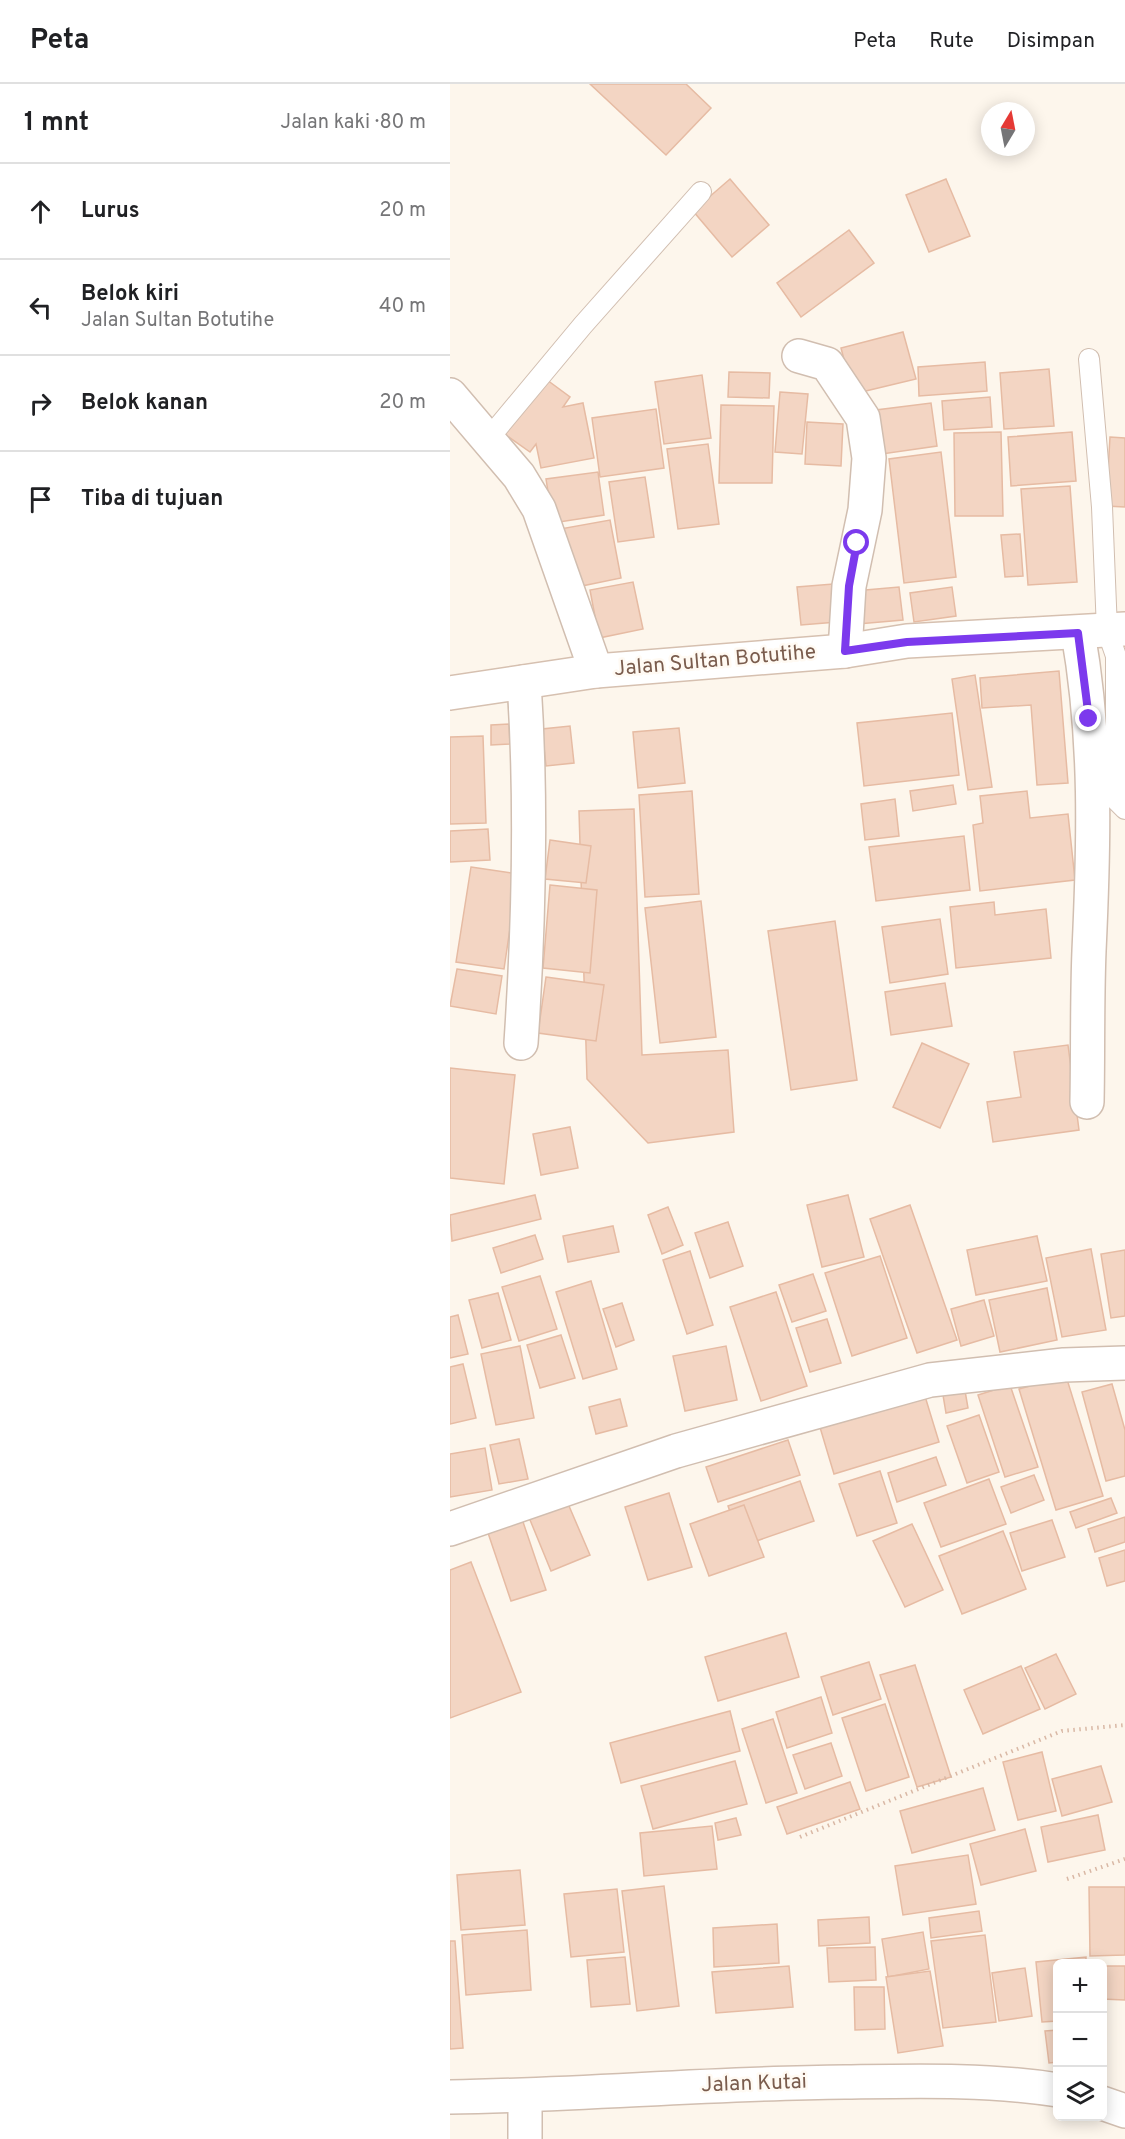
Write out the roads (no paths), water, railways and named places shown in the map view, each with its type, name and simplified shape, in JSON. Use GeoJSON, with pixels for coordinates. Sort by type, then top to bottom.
{"type":"FeatureCollection","features":[{"type":"Feature","properties":{"kind":"street"},"geometry":{"type":"LineString","coordinates":[[799,356],[827,364],[863,418],[869,458],[865,510],[849,586],[845,651]]}},
{"type":"Feature","properties":{"kind":"street"},"geometry":{"type":"LineString","coordinates":[[450,395],[489,438],[519,476],[539,509],[596,671]]}},
{"type":"Feature","properties":{"kind":"street"},"geometry":{"type":"LineString","coordinates":[[1087,1102],[1094,794],[1085,678],[1103,631]]}},
{"type":"Feature","properties":{"kind":"street","name":"Jalan Sultan Botutihe"},"geometry":{"type":"LineString","coordinates":[[450,693],[596,671],[845,651],[907,642],[1103,631]]}},
{"type":"Feature","properties":{"kind":"street"},"geometry":{"type":"LineString","coordinates":[[521,1043],[530,764],[524,682]]}},
{"type":"Feature","properties":{"kind":"street"},"geometry":{"type":"LineString","coordinates":[[450,1528],[676,1451],[930,1380],[1064,1365],[1125,1363]]}},
{"type":"Feature","properties":{"kind":"street","name":"Jalan Kutai"},"geometry":{"type":"LineString","coordinates":[[450,2097],[525,2096],[730,2084],[888,2081],[1009,2083],[1053,2089]]}},
{"type":"Feature","properties":{"kind":"street"},"geometry":{"type":"LineString","coordinates":[[525,2096],[525,2139]]}},
{"type":"Feature","properties":{"kind":"street"},"geometry":{"type":"LineString","coordinates":[[1107,2105],[1125,2111]]}},
{"type":"Feature","properties":{"kind":"lane"},"geometry":{"type":"LineString","coordinates":[[489,438],[583,325],[701,192]]}},
{"type":"Feature","properties":{"kind":"lane"},"geometry":{"type":"LineString","coordinates":[[1089,359],[1102,507],[1103,631],[1116,656],[1116,800],[1125,809]]}}]}
